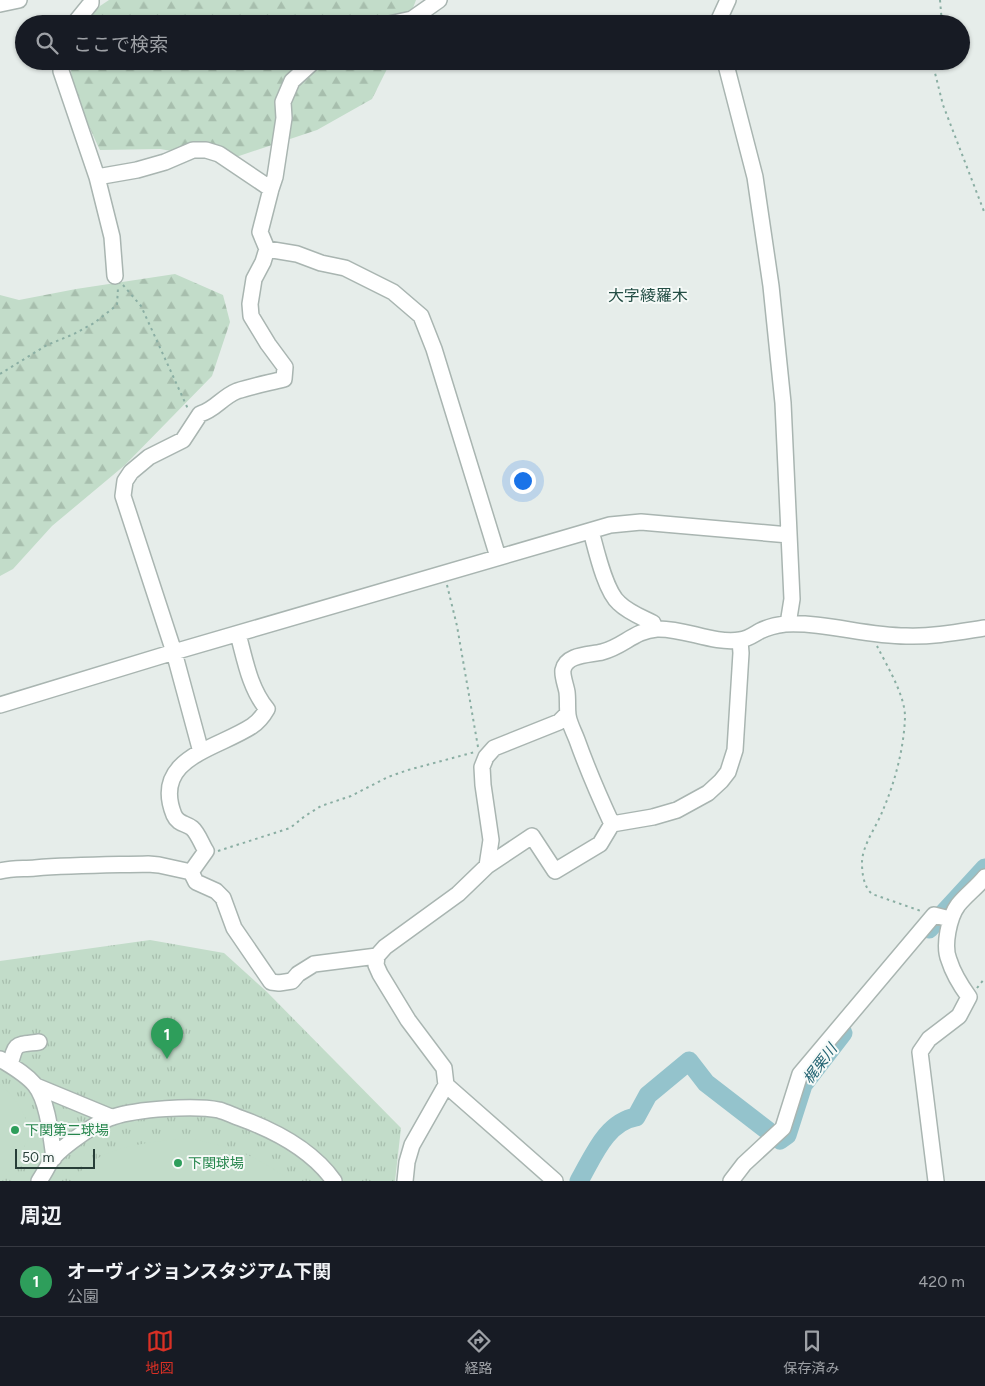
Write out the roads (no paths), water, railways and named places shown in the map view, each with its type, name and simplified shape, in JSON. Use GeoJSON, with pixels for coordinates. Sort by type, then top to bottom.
{"type":"FeatureCollection","features":[{"type":"Feature","properties":{"kind":"street"},"geometry":{"type":"LineString","coordinates":[[1,3],[19,0]]}},
{"type":"Feature","properties":{"kind":"street"},"geometry":{"type":"LineString","coordinates":[[81,15],[91,3],[91,0]]}},
{"type":"Feature","properties":{"kind":"street"},"geometry":{"type":"LineString","coordinates":[[418,15],[439,0]]}},
{"type":"Feature","properties":{"kind":"street"},"geometry":{"type":"LineString","coordinates":[[722,15],[728,0]]}},
{"type":"Feature","properties":{"kind":"street"},"geometry":{"type":"LineString","coordinates":[[61,70],[97,177],[112,237],[115,276]]}},
{"type":"Feature","properties":{"kind":"street"},"geometry":{"type":"LineString","coordinates":[[201,752],[174,652],[123,496],[125,481],[131,472],[149,457],[183,440],[200,414],[210,411],[220,400],[236,391],[284,379],[285,367],[251,316],[250,304],[254,279],[267,249],[260,232],[270,189],[275,177],[284,118],[283,102],[292,80],[304,70]]}},
{"type":"Feature","properties":{"kind":"street"},"geometry":{"type":"LineString","coordinates":[[726,70],[755,177],[771,286],[783,403],[792,599],[788,624]]}},
{"type":"Feature","properties":{"kind":"street"},"geometry":{"type":"LineString","coordinates":[[97,177],[156,165],[193,150],[206,150],[219,154],[270,189]]}},
{"type":"Feature","properties":{"kind":"street"},"geometry":{"type":"LineString","coordinates":[[267,249],[297,254],[322,263],[345,268],[393,292],[421,316],[434,349],[498,557]]}},
{"type":"Feature","properties":{"kind":"street"},"geometry":{"type":"LineString","coordinates":[[0,705],[174,652],[610,525],[641,522],[789,534]]}},
{"type":"Feature","properties":{"kind":"street"},"geometry":{"type":"LineString","coordinates":[[590,531],[609,590],[617,602],[627,610],[653,623],[655,629]]}},
{"type":"Feature","properties":{"kind":"street"},"geometry":{"type":"LineString","coordinates":[[612,824],[584,761],[568,714],[563,669],[568,661],[578,656],[602,652],[619,646],[640,632],[655,629],[678,630],[724,640],[740,640],[769,628],[788,624],[812,624],[905,636],[941,635],[985,628]]}},
{"type":"Feature","properties":{"kind":"street"},"geometry":{"type":"LineString","coordinates":[[191,872],[206,851],[192,829],[180,824],[174,816],[170,795],[177,769],[188,758],[252,726],[267,709],[253,687],[238,634]]}},
{"type":"Feature","properties":{"kind":"street"},"geometry":{"type":"LineString","coordinates":[[191,872],[196,882],[216,891],[223,898],[234,928],[271,982],[292,981],[298,974],[314,964],[377,956],[392,942],[458,894],[487,866],[532,836],[555,871],[600,844],[612,824],[677,810],[708,794],[725,776],[735,750],[741,653],[740,640]]}},
{"type":"Feature","properties":{"kind":"street"},"geometry":{"type":"LineString","coordinates":[[487,866],[491,840],[483,785],[482,767],[486,757],[494,748],[558,722],[568,714]]}},
{"type":"Feature","properties":{"kind":"street"},"geometry":{"type":"LineString","coordinates":[[0,871],[12,868],[22,870],[72,865],[148,864],[191,872]]}},
{"type":"Feature","properties":{"kind":"street"},"geometry":{"type":"LineString","coordinates":[[936,1181],[920,1052],[929,1039],[959,1016],[969,997],[948,959],[948,932],[950,919],[958,905],[985,877]]}},
{"type":"Feature","properties":{"kind":"street"},"geometry":{"type":"LineString","coordinates":[[731,1181],[744,1164],[783,1128],[800,1074],[934,915],[950,919]]}},
{"type":"Feature","properties":{"kind":"street"},"geometry":{"type":"LineString","coordinates":[[377,956],[376,965],[380,974],[408,1020],[444,1068],[446,1086],[412,1145],[407,1162],[405,1181]]}},
{"type":"Feature","properties":{"kind":"street"},"geometry":{"type":"LineString","coordinates":[[38,1042],[18,1045],[5,1062],[21,1072],[36,1086],[43,1099],[54,1158]]}},
{"type":"Feature","properties":{"kind":"street"},"geometry":{"type":"LineString","coordinates":[[36,1086],[110,1117]]}},
{"type":"Feature","properties":{"kind":"street"},"geometry":{"type":"LineString","coordinates":[[446,1086],[555,1181]]}},
{"type":"Feature","properties":{"kind":"street"},"geometry":{"type":"LineString","coordinates":[[40,1181],[54,1158],[82,1134],[110,1117],[131,1112],[181,1108],[219,1110],[260,1126],[300,1147],[334,1181]]}},
{"type":"Feature","properties":{"kind":"waterway","name":"梶栗川"},"geometry":{"type":"LineString","coordinates":[[929,929],[985,868]]}},
{"type":"Feature","properties":{"kind":"waterway","name":"梶栗川"},"geometry":{"type":"LineString","coordinates":[[579,1181],[608,1133],[626,1120],[636,1117],[648,1095],[689,1061],[706,1083],[780,1140],[787,1135],[803,1085],[843,1033]]}},
{"type":"Feature","properties":{"kind":"place","name":"オーヴィジョンスタジアム下関"},"geometry":{"type":"Point","coordinates":[167,1059]}},
{"type":"Feature","properties":{"kind":"place","name":"下関第二球場"},"geometry":{"type":"Point","coordinates":[15,1130]}},
{"type":"Feature","properties":{"kind":"place","name":"下関球場"},"geometry":{"type":"Point","coordinates":[178,1163]}},
{"type":"Feature","properties":{"kind":"district","name":"大字綾羅木"},"geometry":{"type":"Point","coordinates":[648,295]}}]}
